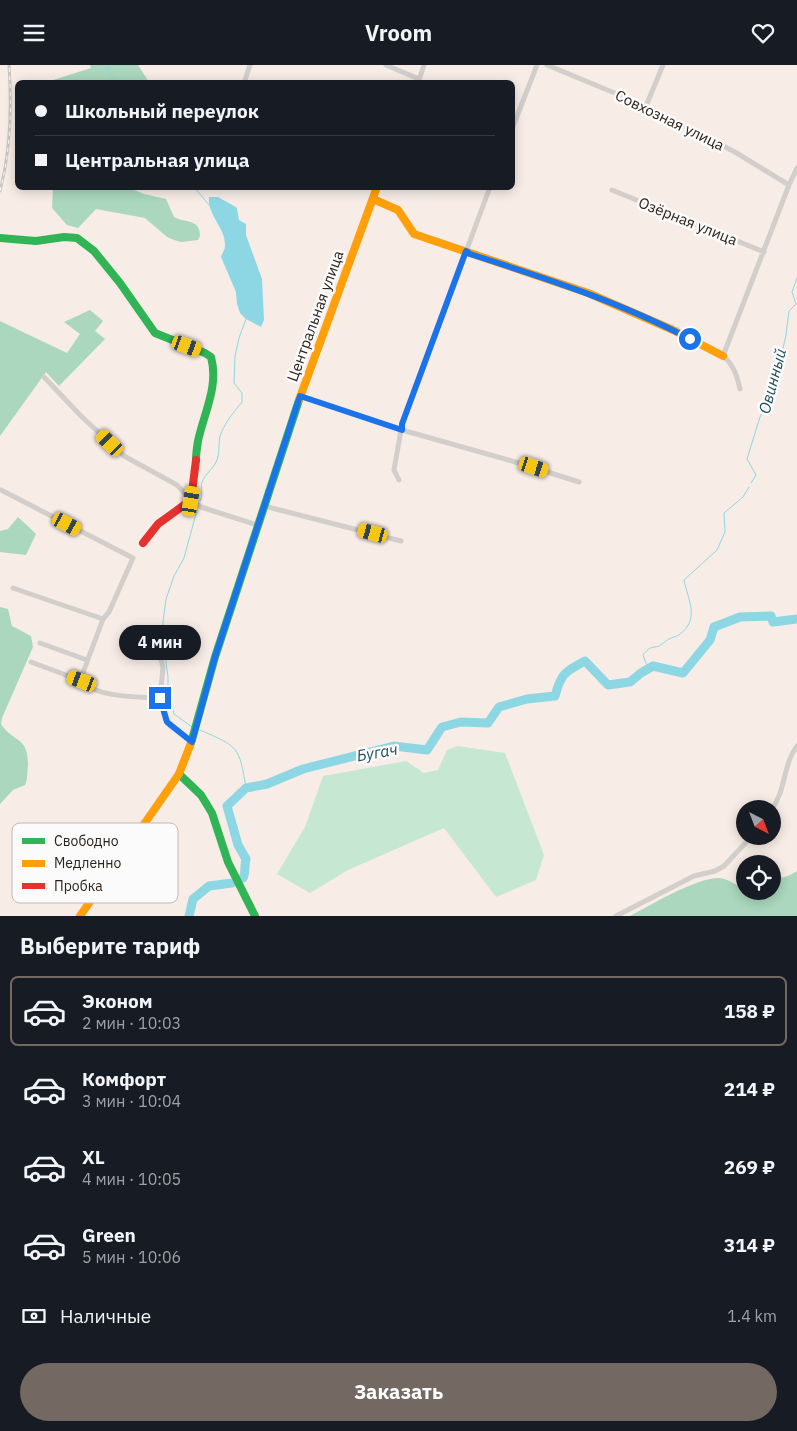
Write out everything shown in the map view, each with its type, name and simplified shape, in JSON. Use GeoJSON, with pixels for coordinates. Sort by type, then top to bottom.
{"type":"FeatureCollection","features":[{"type":"Feature","properties":{"kind":"street"},"geometry":{"type":"LineString","coordinates":[[245,80],[250,65]]}},
{"type":"Feature","properties":{"kind":"street"},"geometry":{"type":"LineString","coordinates":[[386,65],[417,80]]}},
{"type":"Feature","properties":{"kind":"street"},"geometry":{"type":"LineString","coordinates":[[419,80],[424,65]]}},
{"type":"Feature","properties":{"kind":"street"},"geometry":{"type":"LineString","coordinates":[[515,121],[537,65]]}},
{"type":"Feature","properties":{"kind":"street","name":"Совхозная улица"},"geometry":{"type":"LineString","coordinates":[[547,65],[646,106],[735,152],[789,185]]}},
{"type":"Feature","properties":{"kind":"street"},"geometry":{"type":"LineString","coordinates":[[646,106],[663,65]]}},
{"type":"Feature","properties":{"kind":"street"},"geometry":{"type":"LineString","coordinates":[[724,356],[797,168]]}},
{"type":"Feature","properties":{"kind":"street","name":"Центральная улица"},"geometry":{"type":"LineString","coordinates":[[145,823],[179,774],[192,742],[215,657],[300,396],[376,190]]}},
{"type":"Feature","properties":{"kind":"street"},"geometry":{"type":"LineString","coordinates":[[399,481],[394,470],[402,424],[489,190]]}},
{"type":"Feature","properties":{"kind":"street","name":"Озёрная улица"},"geometry":{"type":"LineString","coordinates":[[612,190],[764,252]]}},
{"type":"Feature","properties":{"kind":"street"},"geometry":{"type":"LineString","coordinates":[[373,199],[396,209],[403,215],[408,228],[414,234],[545,278],[623,307],[724,356],[735,371],[740,389]]}},
{"type":"Feature","properties":{"kind":"street"},"geometry":{"type":"LineString","coordinates":[[0,238],[36,241],[64,237],[77,239],[94,251],[120,283],[155,333],[206,353],[211,357],[214,367],[211,397],[198,441],[191,501],[158,525],[143,543]]}},
{"type":"Feature","properties":{"kind":"street"},"geometry":{"type":"LineString","coordinates":[[44,377],[124,457],[176,485],[191,501],[201,507],[257,525]]}},
{"type":"Feature","properties":{"kind":"street"},"geometry":{"type":"LineString","coordinates":[[300,396],[402,430],[579,482]]}},
{"type":"Feature","properties":{"kind":"street"},"geometry":{"type":"LineString","coordinates":[[1,490],[134,558],[104,619],[81,676],[82,681]]}},
{"type":"Feature","properties":{"kind":"street"},"geometry":{"type":"LineString","coordinates":[[264,506],[401,541]]}},
{"type":"Feature","properties":{"kind":"street"},"geometry":{"type":"LineString","coordinates":[[13,588],[104,619]]}},
{"type":"Feature","properties":{"kind":"street"},"geometry":{"type":"LineString","coordinates":[[154,629],[163,668],[160,698],[167,722],[192,742]]}},
{"type":"Feature","properties":{"kind":"street"},"geometry":{"type":"LineString","coordinates":[[40,643],[87,660]]}},
{"type":"Feature","properties":{"kind":"street"},"geometry":{"type":"LineString","coordinates":[[31,661],[112,695],[160,698]]}},
{"type":"Feature","properties":{"kind":"street"},"geometry":{"type":"LineString","coordinates":[[778,800],[790,758],[797,746]]}},
{"type":"Feature","properties":{"kind":"street"},"geometry":{"type":"LineString","coordinates":[[179,774],[200,795],[212,813],[228,862],[255,916]]}},
{"type":"Feature","properties":{"kind":"street"},"geometry":{"type":"LineString","coordinates":[[616,916],[694,876],[720,869],[744,845]]}},
{"type":"Feature","properties":{"kind":"street","name":"Центральная улица"},"geometry":{"type":"LineString","coordinates":[[80,916],[89,903]]}},
{"type":"Feature","properties":{"kind":"green space"},"geometry":{"type":"Polygon","coordinates":[[[90,65],[138,65],[148,80],[53,80],[91,68],[90,65]]]}},
{"type":"Feature","properties":{"kind":"green space"},"geometry":{"type":"Polygon","coordinates":[[[53,190],[134,190],[166,199],[174,217],[191,222],[197,226],[200,236],[198,240],[181,242],[167,237],[145,218],[96,209],[78,228],[67,225],[52,208],[53,190]]]}},
{"type":"Feature","properties":{"kind":"green space"},"geometry":{"type":"Polygon","coordinates":[[[90,310],[103,321],[95,331],[105,339],[59,386],[46,372],[0,436],[0,321],[67,353],[80,334],[64,322],[90,310]]]}},
{"type":"Feature","properties":{"kind":"green space"},"geometry":{"type":"Polygon","coordinates":[[[18,517],[36,534],[26,555],[0,552],[0,531],[8,529],[18,517]]]}},
{"type":"Feature","properties":{"kind":"green space"},"geometry":{"type":"Polygon","coordinates":[[[0,607],[8,609],[12,626],[31,636],[33,647],[1,724],[26,749],[27,780],[25,785],[13,790],[0,804],[0,607]]]}},
{"type":"Feature","properties":{"kind":"green space"},"geometry":{"type":"Polygon","coordinates":[[[458,746],[505,753],[544,855],[536,880],[496,897],[444,828],[348,870],[310,893],[277,874],[305,827],[323,776],[406,761],[424,773],[438,770],[447,750],[458,746]]]}},
{"type":"Feature","properties":{"kind":"green space"},"geometry":{"type":"Polygon","coordinates":[[[797,871],[797,916],[630,916],[674,893],[710,879],[720,878],[736,885],[736,900],[781,900],[781,878],[797,871]]]}},
{"type":"Feature","properties":{"kind":"water"},"geometry":{"type":"Polygon","coordinates":[[[209,197],[218,197],[237,208],[239,220],[246,224],[246,235],[262,279],[264,320],[261,327],[246,319],[240,313],[236,292],[221,257],[225,247],[225,239],[211,210],[209,197]]]}},
{"type":"Feature","properties":{"kind":"waterway"},"geometry":{"type":"LineString","coordinates":[[107,65],[115,80]]}},
{"type":"Feature","properties":{"kind":"waterway"},"geometry":{"type":"LineString","coordinates":[[197,190],[210,206]]}},
{"type":"Feature","properties":{"kind":"waterway","name":"Овинный"},"geometry":{"type":"LineString","coordinates":[[751,483],[756,475],[747,459],[760,417],[775,384],[786,335],[789,311],[796,304],[792,292],[797,278]]}},
{"type":"Feature","properties":{"kind":"waterway"},"geometry":{"type":"LineString","coordinates":[[200,501],[202,482],[217,460],[221,433],[242,402],[242,393],[234,383],[235,356],[246,319]]}},
{"type":"Feature","properties":{"kind":"waterway","name":"Овинный"},"geometry":{"type":"LineString","coordinates":[[641,673],[647,666],[643,655],[650,648],[659,646],[677,636],[690,622],[691,609],[684,580],[717,550],[725,532],[724,513],[743,497],[749,487]]}},
{"type":"Feature","properties":{"kind":"waterway"},"geometry":{"type":"LineString","coordinates":[[192,727],[174,714],[168,691],[163,622],[166,599],[174,576],[184,558],[197,510]]}},
{"type":"Feature","properties":{"kind":"waterway","name":"Бугач"},"geometry":{"type":"LineString","coordinates":[[243,878],[246,859],[238,845],[227,806],[246,788],[267,784],[303,769],[394,746],[427,750],[442,727],[461,722],[488,723],[499,707],[527,699],[555,696],[564,674],[585,661],[608,685],[630,682],[653,666],[683,673],[710,640],[714,627],[740,617],[771,616],[773,622],[797,619]]}},
{"type":"Feature","properties":{"kind":"waterway"},"geometry":{"type":"LineString","coordinates":[[200,730],[223,740],[235,750],[239,756],[246,788]]}},
{"type":"Feature","properties":{"kind":"waterway","name":"Бугач"},"geometry":{"type":"LineString","coordinates":[[189,916],[193,899],[209,886],[232,883]]}},
{"type":"Feature","properties":{"kind":"railway"},"geometry":{"type":"LineString","coordinates":[[0,191],[10,128],[9,65]]}},
{"type":"Feature","properties":{"kind":"traffic: fast"},"geometry":{"type":"LineString","coordinates":[[0,238],[36,241],[64,237],[77,238],[94,251],[120,283],[155,333],[211,357],[213,368],[212,389],[198,441],[196,460]]}},
{"type":"Feature","properties":{"kind":"traffic: fast"},"geometry":{"type":"LineString","coordinates":[[191,743],[215,657],[299,400]]}},
{"type":"Feature","properties":{"kind":"traffic: fast"},"geometry":{"type":"LineString","coordinates":[[179,774],[201,795],[212,813],[228,862],[255,916]]}},
{"type":"Feature","properties":{"kind":"traffic: slow"},"geometry":{"type":"LineString","coordinates":[[299,400],[376,190]]}},
{"type":"Feature","properties":{"kind":"traffic: slow"},"geometry":{"type":"LineString","coordinates":[[373,199],[398,210],[414,234],[588,293],[673,330],[723,356]]}},
{"type":"Feature","properties":{"kind":"traffic: slow"},"geometry":{"type":"LineString","coordinates":[[145,823],[179,774],[191,743]]}},
{"type":"Feature","properties":{"kind":"traffic: slow"},"geometry":{"type":"LineString","coordinates":[[80,916],[89,903]]}},
{"type":"Feature","properties":{"kind":"traffic: jam"},"geometry":{"type":"LineString","coordinates":[[143,543],[158,524],[191,500],[196,460]]}},
{"type":"Feature","properties":{"kind":"route"},"geometry":{"type":"LineString","coordinates":[[160,698],[167,722],[192,742],[215,657],[300,396],[402,430],[402,424],[466,251],[470,254],[588,293],[623,307],[690,339]]}}]}
